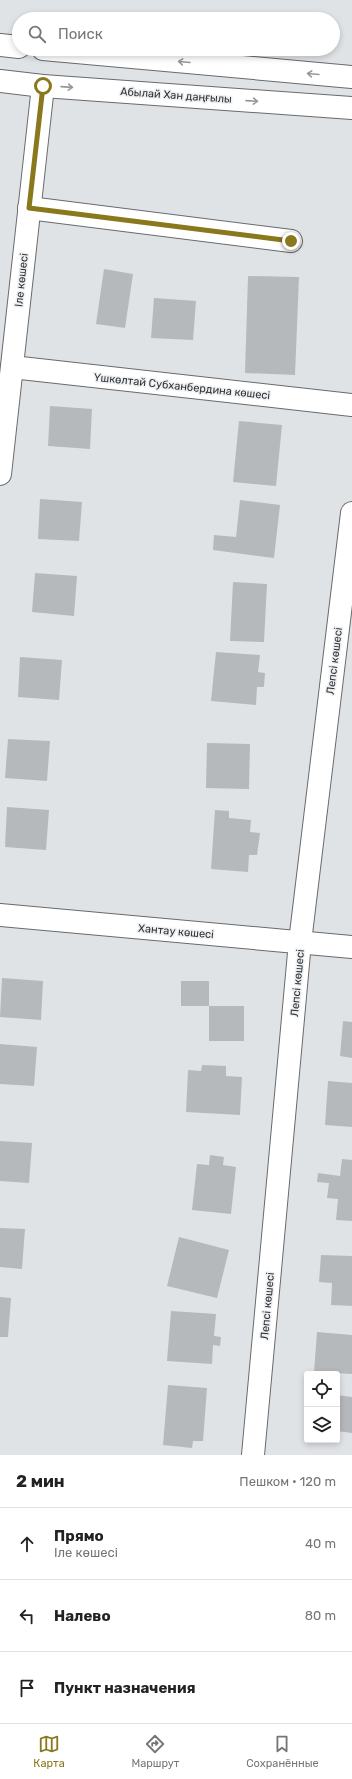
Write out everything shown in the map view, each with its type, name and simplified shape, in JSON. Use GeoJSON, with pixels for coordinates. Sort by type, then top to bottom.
{"type":"FeatureCollection","features":[{"type":"Feature","properties":{"kind":"street"},"geometry":{"type":"LineString","coordinates":[[0,45],[12,46]]}},
{"type":"Feature","properties":{"kind":"street"},"geometry":{"type":"LineString","coordinates":[[118,56],[352,78]]}},
{"type":"Feature","properties":{"kind":"street","name":"Абылай Хан даңғылы"},"geometry":{"type":"LineString","coordinates":[[0,80],[43,86],[352,108]]}},
{"type":"Feature","properties":{"kind":"street","name":"Іле көшесі"},"geometry":{"type":"LineString","coordinates":[[0,474],[43,86]]}},
{"type":"Feature","properties":{"kind":"street"},"geometry":{"type":"LineString","coordinates":[[29,208],[291,241]]}},
{"type":"Feature","properties":{"kind":"street","name":"Үшкөлтай Субханбердина көшесі"},"geometry":{"type":"LineString","coordinates":[[12,367],[352,405]]}},
{"type":"Feature","properties":{"kind":"street","name":"Лепсі көшесі"},"geometry":{"type":"LineString","coordinates":[[254,1455],[300,942],[352,513]]}},
{"type":"Feature","properties":{"kind":"street","name":"Хантау көшесі"},"geometry":{"type":"LineString","coordinates":[[0,916],[352,947]]}},
{"type":"Feature","properties":{"kind":"building"},"geometry":{"type":"Polygon","coordinates":[[[104,269],[133,274],[125,328],[96,324],[104,269]]]}},
{"type":"Feature","properties":{"kind":"building"},"geometry":{"type":"Polygon","coordinates":[[[248,276],[299,277],[295,375],[245,373],[248,276]]]}},
{"type":"Feature","properties":{"kind":"building"},"geometry":{"type":"Polygon","coordinates":[[[154,298],[196,301],[193,340],[151,338],[154,298]]]}},
{"type":"Feature","properties":{"kind":"building"},"geometry":{"type":"Polygon","coordinates":[[[50,406],[92,409],[90,449],[48,446],[50,406]]]}},
{"type":"Feature","properties":{"kind":"building"},"geometry":{"type":"Polygon","coordinates":[[[239,421],[282,425],[276,486],[233,482],[239,421]]]}},
{"type":"Feature","properties":{"kind":"building"},"geometry":{"type":"Polygon","coordinates":[[[40,499],[82,502],[79,541],[38,539],[40,499]]]}},
{"type":"Feature","properties":{"kind":"building"},"geometry":{"type":"Polygon","coordinates":[[[240,500],[280,505],[274,558],[213,550],[214,535],[236,537],[240,500]]]}},
{"type":"Feature","properties":{"kind":"building"},"geometry":{"type":"Polygon","coordinates":[[[35,573],[77,576],[74,616],[32,612],[35,573]]]}},
{"type":"Feature","properties":{"kind":"building"},"geometry":{"type":"Polygon","coordinates":[[[233,582],[267,584],[264,642],[230,641],[233,582]]]}},
{"type":"Feature","properties":{"kind":"building"},"geometry":{"type":"Polygon","coordinates":[[[216,652],[260,655],[258,672],[265,673],[264,687],[257,687],[256,705],[211,701],[216,652]]]}},
{"type":"Feature","properties":{"kind":"building"},"geometry":{"type":"Polygon","coordinates":[[[20,657],[62,660],[59,700],[18,697],[20,657]]]}},
{"type":"Feature","properties":{"kind":"building"},"geometry":{"type":"Polygon","coordinates":[[[8,739],[50,741],[47,781],[5,778],[8,739]]]}},
{"type":"Feature","properties":{"kind":"building"},"geometry":{"type":"Polygon","coordinates":[[[207,743],[250,744],[249,789],[206,788],[207,743]]]}},
{"type":"Feature","properties":{"kind":"building"},"geometry":{"type":"Polygon","coordinates":[[[7,807],[49,810],[46,850],[5,847],[7,807]]]}},
{"type":"Feature","properties":{"kind":"building"},"geometry":{"type":"Polygon","coordinates":[[[215,810],[229,811],[229,818],[251,820],[250,832],[260,833],[257,855],[249,855],[248,872],[211,869],[215,810]]]}},
{"type":"Feature","properties":{"kind":"building"},"geometry":{"type":"Polygon","coordinates":[[[2,978],[43,981],[41,1020],[0,1017],[2,978]]]}},
{"type":"Feature","properties":{"kind":"building"},"geometry":{"type":"Polygon","coordinates":[[[181,981],[209,981],[209,1006],[181,1006],[181,981]]]}},
{"type":"Feature","properties":{"kind":"building"},"geometry":{"type":"Polygon","coordinates":[[[209,1006],[244,1006],[244,1041],[209,1041],[209,1006]]]}},
{"type":"Feature","properties":{"kind":"building"},"geometry":{"type":"Polygon","coordinates":[[[343,1021],[352,1022],[352,1058],[340,1056],[343,1021]]]}},
{"type":"Feature","properties":{"kind":"building"},"geometry":{"type":"Polygon","coordinates":[[[0,1044],[37,1047],[34,1086],[0,1084],[0,1044]]]}},
{"type":"Feature","properties":{"kind":"building"},"geometry":{"type":"Polygon","coordinates":[[[202,1065],[226,1066],[226,1076],[242,1077],[240,1115],[186,1112],[188,1070],[201,1071],[202,1065]]]}},
{"type":"Feature","properties":{"kind":"building"},"geometry":{"type":"Polygon","coordinates":[[[328,1081],[352,1083],[352,1127],[325,1125],[328,1081]]]}},
{"type":"Feature","properties":{"kind":"building"},"geometry":{"type":"Polygon","coordinates":[[[0,1141],[32,1143],[29,1183],[0,1181],[0,1141]]]}},
{"type":"Feature","properties":{"kind":"building"},"geometry":{"type":"Polygon","coordinates":[[[210,1155],[224,1157],[223,1165],[236,1167],[231,1214],[192,1210],[197,1164],[209,1165],[210,1155]]]}},
{"type":"Feature","properties":{"kind":"building"},"geometry":{"type":"Polygon","coordinates":[[[342,1159],[352,1160],[352,1221],[336,1220],[338,1199],[327,1198],[329,1183],[317,1182],[318,1173],[340,1176],[342,1159]]]}},
{"type":"Feature","properties":{"kind":"building"},"geometry":{"type":"Polygon","coordinates":[[[0,1228],[25,1229],[22,1269],[0,1267],[0,1228]]]}},
{"type":"Feature","properties":{"kind":"building"},"geometry":{"type":"Polygon","coordinates":[[[179,1237],[229,1250],[217,1298],[167,1286],[179,1237]]]}},
{"type":"Feature","properties":{"kind":"building"},"geometry":{"type":"Polygon","coordinates":[[[321,1255],[352,1256],[352,1306],[331,1305],[332,1283],[319,1282],[321,1255]]]}},
{"type":"Feature","properties":{"kind":"building"},"geometry":{"type":"Polygon","coordinates":[[[0,1297],[11,1298],[8,1337],[0,1337],[0,1297]]]}},
{"type":"Feature","properties":{"kind":"building"},"geometry":{"type":"Polygon","coordinates":[[[171,1311],[216,1314],[214,1336],[221,1337],[220,1346],[213,1345],[212,1364],[167,1361],[171,1311]]]}},
{"type":"Feature","properties":{"kind":"building"},"geometry":{"type":"Polygon","coordinates":[[[317,1332],[352,1335],[352,1374],[340,1373],[340,1371],[314,1371],[317,1332]]]}},
{"type":"Feature","properties":{"kind":"building"},"geometry":{"type":"Polygon","coordinates":[[[168,1385],[207,1388],[203,1441],[193,1441],[192,1448],[163,1445],[168,1385]]]}},
{"type":"Feature","properties":{"kind":"building"},"geometry":{"type":"Polygon","coordinates":[[[340,1395],[352,1397],[352,1433],[340,1431],[340,1395]]]}},
{"type":"Feature","properties":{"kind":"route"},"geometry":{"type":"LineString","coordinates":[[43,86],[29,208],[291,241]]}}]}
